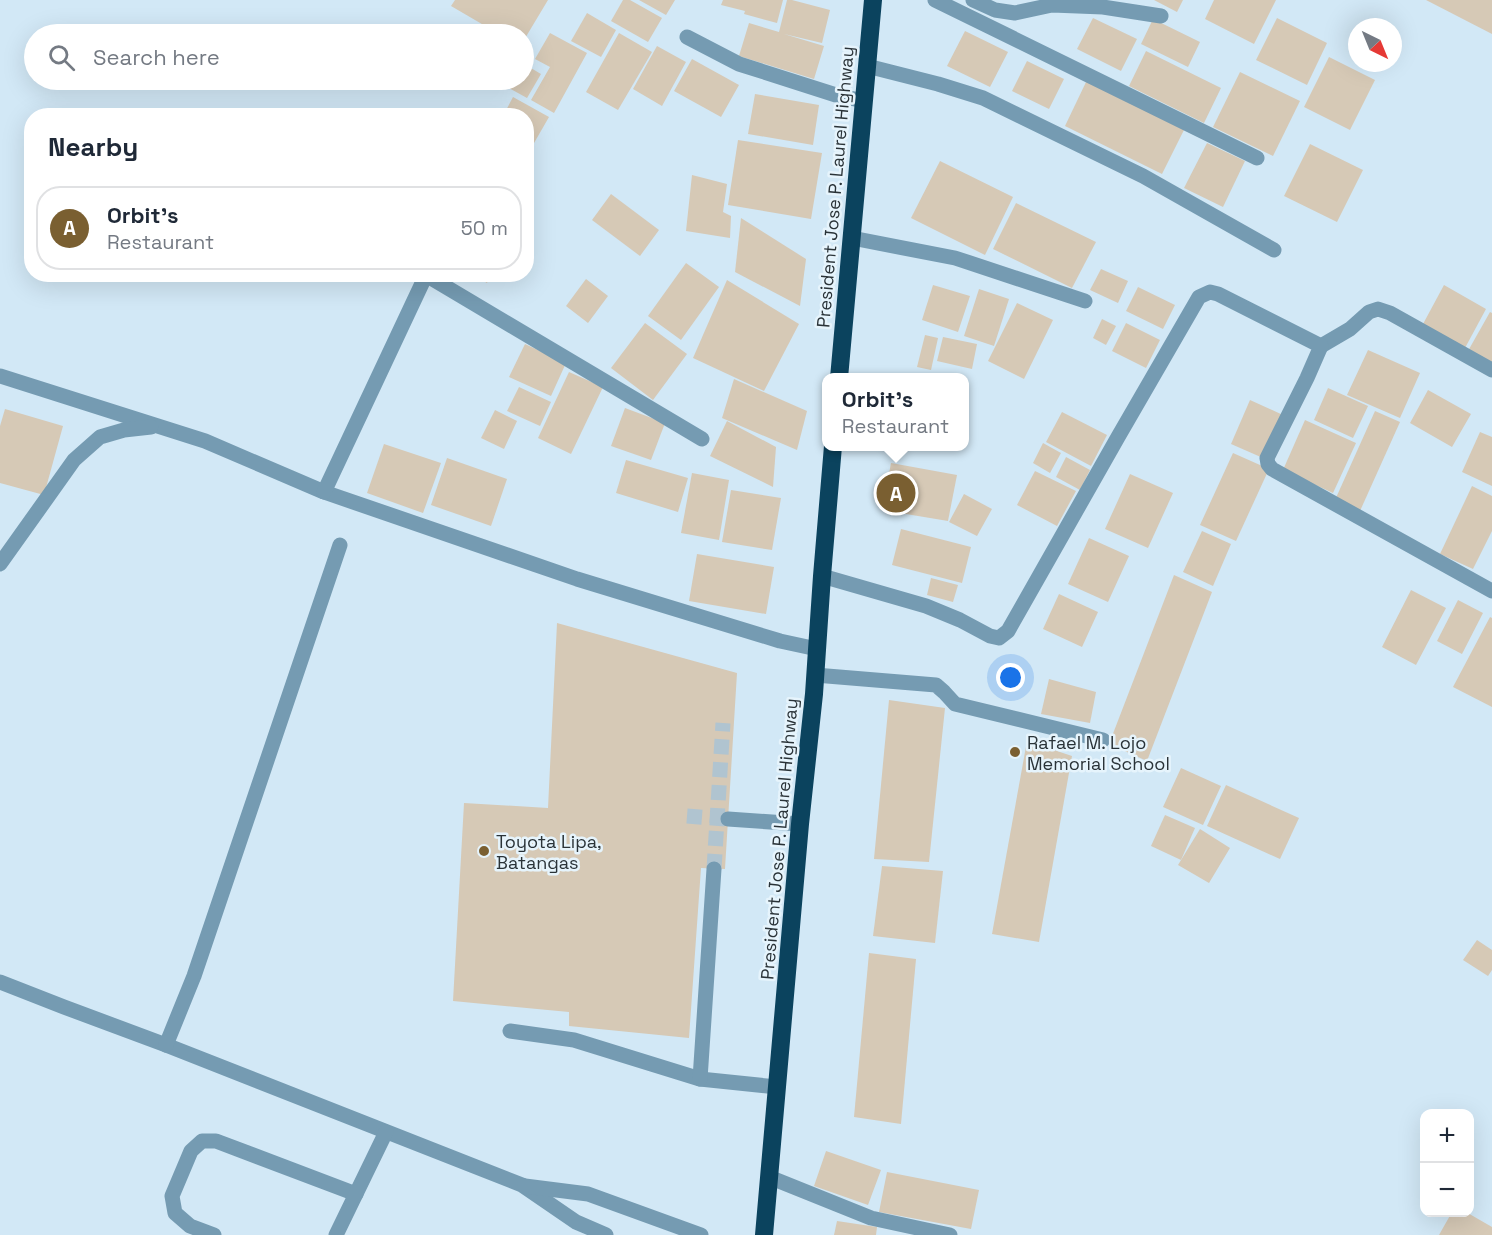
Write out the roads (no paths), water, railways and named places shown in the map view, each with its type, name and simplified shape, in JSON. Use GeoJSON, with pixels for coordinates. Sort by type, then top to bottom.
{"type":"FeatureCollection","features":[{"type":"Feature","properties":{"kind":"highway","name":"President Jose P. Laurel Highway"},"geometry":{"type":"LineString","coordinates":[[839,373],[873,0]]}},
{"type":"Feature","properties":{"kind":"highway","name":"President Jose P. Laurel Highway"},"geometry":{"type":"LineString","coordinates":[[764,1235],[815,675],[833,451]]}},
{"type":"Feature","properties":{"kind":"street"},"geometry":{"type":"LineString","coordinates":[[935,0],[1257,158]]}},
{"type":"Feature","properties":{"kind":"street"},"geometry":{"type":"LineString","coordinates":[[974,0],[995,10],[1015,13],[1052,5],[1102,7],[1161,16]]}},
{"type":"Feature","properties":{"kind":"street"},"geometry":{"type":"LineString","coordinates":[[687,37],[739,64],[836,95],[864,101]]}},
{"type":"Feature","properties":{"kind":"street"},"geometry":{"type":"LineString","coordinates":[[867,66],[982,98],[1143,176],[1274,250]]}},
{"type":"Feature","properties":{"kind":"street"},"geometry":{"type":"LineString","coordinates":[[852,238],[955,258],[1085,301]]}},
{"type":"Feature","properties":{"kind":"street"},"geometry":{"type":"LineString","coordinates":[[324,492],[423,282]]}},
{"type":"Feature","properties":{"kind":"street"},"geometry":{"type":"LineString","coordinates":[[438,282],[702,439]]}},
{"type":"Feature","properties":{"kind":"street"},"geometry":{"type":"LineString","coordinates":[[822,576],[926,606],[999,638],[1008,631],[1199,297],[1210,292],[1218,294],[1322,346]]}},
{"type":"Feature","properties":{"kind":"street"},"geometry":{"type":"LineString","coordinates":[[1492,370],[1390,313],[1378,309],[1369,312],[1350,329],[1322,346],[1268,458],[1268,464],[1272,469],[1492,591]]}},
{"type":"Feature","properties":{"kind":"street"},"geometry":{"type":"LineString","coordinates":[[0,376],[205,441],[324,492],[578,579],[780,641],[817,649]]}},
{"type":"Feature","properties":{"kind":"street"},"geometry":{"type":"LineString","coordinates":[[0,564],[74,460],[100,437],[124,430],[157,426]]}},
{"type":"Feature","properties":{"kind":"street"},"geometry":{"type":"LineString","coordinates":[[166,1045],[194,976],[340,545]]}},
{"type":"Feature","properties":{"kind":"street"},"geometry":{"type":"LineString","coordinates":[[815,675],[936,685],[955,704],[1103,740]]}},
{"type":"Feature","properties":{"kind":"street"},"geometry":{"type":"LineString","coordinates":[[728,819],[800,824]]}},
{"type":"Feature","properties":{"kind":"street"},"geometry":{"type":"LineString","coordinates":[[700,1078],[714,869]]}},
{"type":"Feature","properties":{"kind":"street"},"geometry":{"type":"LineString","coordinates":[[0,982],[522,1185],[576,1221],[606,1235]]}},
{"type":"Feature","properties":{"kind":"street"},"geometry":{"type":"LineString","coordinates":[[510,1030],[574,1040],[700,1078],[777,1087]]}},
{"type":"Feature","properties":{"kind":"street"},"geometry":{"type":"LineString","coordinates":[[336,1235],[386,1132]]}},
{"type":"Feature","properties":{"kind":"street"},"geometry":{"type":"LineString","coordinates":[[214,1235],[190,1226],[175,1213],[172,1196],[191,1151],[202,1141],[216,1141],[356,1194]]}},
{"type":"Feature","properties":{"kind":"street"},"geometry":{"type":"LineString","coordinates":[[769,1177],[871,1218],[950,1235]]}},
{"type":"Feature","properties":{"kind":"street"},"geometry":{"type":"LineString","coordinates":[[522,1185],[588,1194],[701,1235]]}},
{"type":"Feature","properties":{"kind":"tunnel"},"geometry":{"type":"LineString","coordinates":[[714,869],[723,723]]}},
{"type":"Feature","properties":{"kind":"tunnel"},"geometry":{"type":"LineString","coordinates":[[687,816],[725,819]]}},
{"type":"Feature","properties":{"kind":"place","name":"Orbit’s"},"geometry":{"type":"Point","coordinates":[896,493]}},
{"type":"Feature","properties":{"kind":"place","name":"Rafael M. Lojo Memorial School"},"geometry":{"type":"Point","coordinates":[1015,752]}},
{"type":"Feature","properties":{"kind":"place","name":"Toyota Lipa, Batangas"},"geometry":{"type":"Point","coordinates":[484,851]}}]}
